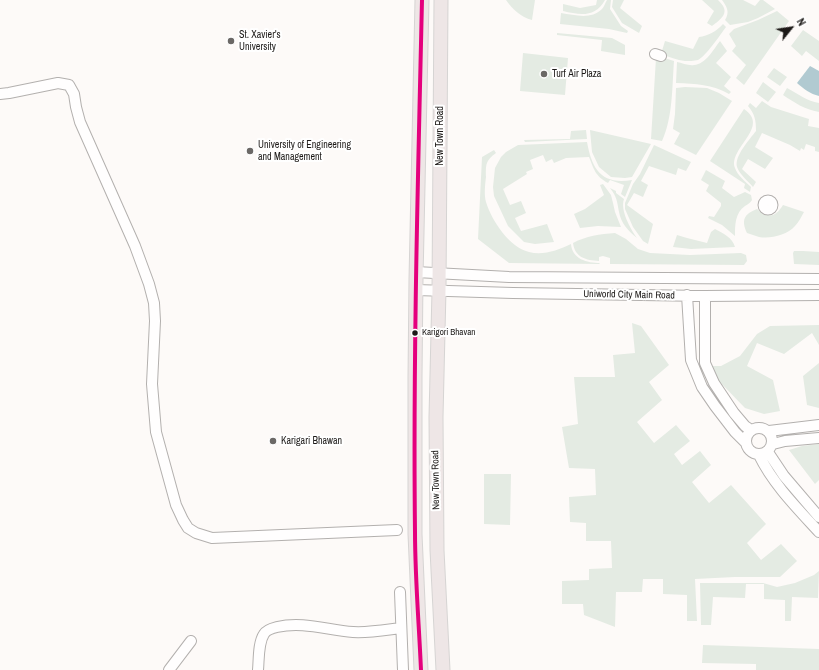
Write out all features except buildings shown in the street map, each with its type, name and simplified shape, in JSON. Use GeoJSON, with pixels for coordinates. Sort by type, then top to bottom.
{"type":"FeatureCollection","features":[{"type":"Feature","properties":{"kind":"main road","name":"New Town Road"},"geometry":{"type":"LineString","coordinates":[[421,670],[415,534],[415,377],[422,0]]}},
{"type":"Feature","properties":{"kind":"main road","name":"New Town Road"},"geometry":{"type":"LineString","coordinates":[[441,0],[439,290],[436,417],[437,550],[443,670]]}},
{"type":"Feature","properties":{"kind":"street"},"geometry":{"type":"LineString","coordinates":[[0,94],[9,94],[58,83],[69,85],[74,94],[80,122],[135,246],[154,302],[156,321],[152,384],[156,432],[176,505],[188,528],[196,533],[212,538],[397,530]]}},
{"type":"Feature","properties":{"kind":"street","name":"Uniworld City Main Road"},"geometry":{"type":"LineString","coordinates":[[416,272],[509,276],[819,279]]}},
{"type":"Feature","properties":{"kind":"street","name":"Uniworld City Main Road"},"geometry":{"type":"LineString","coordinates":[[416,290],[687,296],[819,295]]}},
{"type":"Feature","properties":{"kind":"street"},"geometry":{"type":"LineString","coordinates":[[687,296],[691,360],[702,387],[735,432],[746,443]]}},
{"type":"Feature","properties":{"kind":"street"},"geometry":{"type":"LineString","coordinates":[[705,296],[705,363],[714,383],[734,413],[745,426],[751,430]]}},
{"type":"Feature","properties":{"kind":"street"},"geometry":{"type":"LineString","coordinates":[[819,425],[768,431],[755,428],[748,434],[746,443],[747,448],[754,454],[785,441],[819,438]]}},
{"type":"Feature","properties":{"kind":"street"},"geometry":{"type":"LineString","coordinates":[[768,431],[773,439],[766,450],[764,465],[776,484],[819,532]]}},
{"type":"Feature","properties":{"kind":"street"},"geometry":{"type":"LineString","coordinates":[[766,450],[784,476],[819,517]]}},
{"type":"Feature","properties":{"kind":"street"},"geometry":{"type":"LineString","coordinates":[[400,592],[403,670]]}},
{"type":"Feature","properties":{"kind":"street"},"geometry":{"type":"LineString","coordinates":[[258,670],[260,643],[264,633],[272,628],[299,624],[351,632],[367,632],[401,628]]}},
{"type":"Feature","properties":{"kind":"street"},"geometry":{"type":"LineString","coordinates":[[169,670],[191,641]]}},
{"type":"Feature","properties":{"kind":"shaded area"},"geometry":{"type":"Polygon","coordinates":[[[506,0],[535,0],[532,20],[517,12],[506,0]]]}},
{"type":"Feature","properties":{"kind":"shaded area"},"geometry":{"type":"Polygon","coordinates":[[[597,0],[605,0],[597,10],[587,14],[575,14],[563,11],[563,4],[580,8],[596,5],[597,0]]]}},
{"type":"Feature","properties":{"kind":"shaded area"},"geometry":{"type":"Polygon","coordinates":[[[607,0],[611,0],[610,9],[621,26],[628,31],[627,33],[609,29],[560,24],[561,13],[577,16],[593,15],[602,9],[607,0]]]}},
{"type":"Feature","properties":{"kind":"shaded area"},"geometry":{"type":"Polygon","coordinates":[[[613,0],[624,0],[620,8],[642,26],[639,33],[622,23],[612,7],[613,0]]]}},
{"type":"Feature","properties":{"kind":"shaded area"},"geometry":{"type":"Polygon","coordinates":[[[702,0],[718,0],[724,8],[725,11],[723,16],[712,26],[707,23],[714,11],[702,0]]]}},
{"type":"Feature","properties":{"kind":"shaded area"},"geometry":{"type":"Polygon","coordinates":[[[722,0],[743,0],[755,6],[760,0],[763,0],[775,9],[748,22],[730,25],[725,20],[727,10],[722,0]]]}},
{"type":"Feature","properties":{"kind":"shaded area"},"geometry":{"type":"Polygon","coordinates":[[[777,11],[789,21],[744,85],[736,78],[746,65],[732,51],[736,46],[729,34],[734,29],[777,11]]]}},
{"type":"Feature","properties":{"kind":"shaded area"},"geometry":{"type":"Polygon","coordinates":[[[723,24],[726,27],[709,50],[698,60],[682,61],[661,54],[665,41],[693,49],[699,37],[712,33],[723,24]]]}},
{"type":"Feature","properties":{"kind":"shaded area"},"geometry":{"type":"Polygon","coordinates":[[[803,30],[819,41],[819,61],[806,51],[802,56],[791,46],[803,30]]]}},
{"type":"Feature","properties":{"kind":"shaded area"},"geometry":{"type":"Polygon","coordinates":[[[557,33],[612,38],[625,45],[625,55],[601,51],[602,40],[557,35],[557,33]]]}},
{"type":"Feature","properties":{"kind":"shaded area"},"geometry":{"type":"Polygon","coordinates":[[[720,41],[727,51],[716,63],[731,77],[724,86],[731,92],[729,94],[710,86],[676,83],[677,62],[690,65],[698,64],[709,56],[720,41]]]}},
{"type":"Feature","properties":{"kind":"shaded area","name":"Turf Air Plaza"},"geometry":{"type":"Polygon","coordinates":[[[523,53],[568,58],[565,95],[520,91],[523,53]]]}},
{"type":"Feature","properties":{"kind":"shaded area"},"geometry":{"type":"Polygon","coordinates":[[[661,57],[674,61],[670,112],[666,132],[662,141],[651,139],[656,58],[661,57]]]}},
{"type":"Feature","properties":{"kind":"shaded area"},"geometry":{"type":"Polygon","coordinates":[[[774,68],[787,77],[780,86],[767,77],[774,68]]]}},
{"type":"Feature","properties":{"kind":"shaded area"},"geometry":{"type":"Polygon","coordinates":[[[763,82],[776,92],[768,102],[756,93],[763,82]]]}},
{"type":"Feature","properties":{"kind":"shaded area"},"geometry":{"type":"Polygon","coordinates":[[[676,88],[707,88],[732,101],[696,155],[674,144],[680,133],[673,129],[676,88]]]}},
{"type":"Feature","properties":{"kind":"shaded area"},"geometry":{"type":"Polygon","coordinates":[[[787,88],[807,99],[819,103],[819,112],[804,107],[783,95],[787,88]]]}},
{"type":"Feature","properties":{"kind":"shaded area"},"geometry":{"type":"Polygon","coordinates":[[[762,101],[771,107],[809,119],[808,126],[819,128],[819,152],[815,151],[815,147],[806,144],[804,150],[801,148],[800,151],[762,133],[755,147],[773,158],[765,169],[748,159],[742,169],[756,182],[753,187],[740,173],[737,163],[740,153],[756,131],[755,118],[748,106],[750,103],[756,108],[762,101]]]}},
{"type":"Feature","properties":{"kind":"shaded area"},"geometry":{"type":"Polygon","coordinates":[[[744,109],[751,116],[753,123],[747,138],[734,160],[736,171],[751,187],[750,192],[744,188],[745,184],[710,161],[744,109]]]}},
{"type":"Feature","properties":{"kind":"shaded area"},"geometry":{"type":"Polygon","coordinates":[[[586,130],[587,139],[525,142],[524,140],[570,139],[571,131],[586,130]]]}},
{"type":"Feature","properties":{"kind":"shaded area"},"geometry":{"type":"Polygon","coordinates":[[[590,130],[651,144],[632,177],[611,177],[599,167],[592,152],[590,130]]]}},
{"type":"Feature","properties":{"kind":"shaded area"},"geometry":{"type":"Polygon","coordinates":[[[587,142],[592,160],[600,173],[613,180],[632,180],[625,197],[621,194],[624,185],[610,180],[608,183],[600,178],[589,157],[566,158],[554,163],[552,159],[546,162],[543,155],[530,160],[533,169],[526,172],[527,174],[503,189],[510,205],[521,201],[526,213],[515,218],[521,231],[547,224],[554,242],[535,244],[524,242],[508,226],[494,196],[493,187],[495,168],[501,157],[506,152],[518,145],[587,142]]]}},
{"type":"Feature","properties":{"kind":"shaded area"},"geometry":{"type":"Polygon","coordinates":[[[654,145],[691,162],[686,171],[678,168],[676,175],[649,166],[641,181],[648,185],[643,197],[634,193],[627,205],[653,224],[648,244],[643,241],[633,227],[625,209],[625,203],[633,184],[640,174],[654,145]]]}},
{"type":"Feature","properties":{"kind":"shaded area"},"geometry":{"type":"Polygon","coordinates":[[[494,150],[496,153],[490,158],[486,166],[485,199],[492,217],[508,239],[522,249],[534,253],[550,252],[571,244],[577,257],[585,261],[600,263],[599,264],[509,263],[478,239],[482,157],[494,150]]]}},
{"type":"Feature","properties":{"kind":"shaded area"},"geometry":{"type":"Polygon","coordinates":[[[706,170],[725,181],[722,188],[734,197],[745,192],[751,195],[752,200],[750,203],[739,212],[737,216],[735,236],[722,225],[708,218],[709,216],[714,217],[721,206],[721,203],[706,191],[709,185],[701,180],[706,170]]]}},
{"type":"Feature","properties":{"kind":"shaded area"},"geometry":{"type":"Polygon","coordinates":[[[603,184],[611,195],[615,212],[621,227],[598,226],[580,228],[574,214],[585,209],[604,195],[600,185],[603,184]]]}},
{"type":"Feature","properties":{"kind":"shaded area"},"geometry":{"type":"Polygon","coordinates":[[[610,188],[616,191],[616,193],[624,199],[623,208],[625,214],[637,238],[623,223],[616,199],[610,188]]]}},
{"type":"Feature","properties":{"kind":"shaded area"},"geometry":{"type":"Polygon","coordinates":[[[783,205],[804,212],[798,223],[792,229],[778,236],[769,237],[759,237],[747,233],[744,221],[749,213],[757,209],[765,214],[771,215],[777,212],[783,205]]]}},
{"type":"Feature","properties":{"kind":"shaded area"},"geometry":{"type":"Polygon","coordinates":[[[715,229],[730,238],[735,247],[691,249],[673,247],[677,235],[707,243],[711,232],[715,229]]]}},
{"type":"Feature","properties":{"kind":"shaded area"},"geometry":{"type":"Polygon","coordinates":[[[615,233],[626,239],[638,249],[650,253],[690,255],[741,253],[746,255],[747,261],[744,265],[610,264],[610,258],[603,256],[599,257],[599,261],[586,259],[579,255],[574,248],[573,243],[588,237],[615,233]]]}},
{"type":"Feature","properties":{"kind":"shaded area"},"geometry":{"type":"Polygon","coordinates":[[[794,251],[819,252],[819,265],[794,264],[794,251]]]}},
{"type":"Feature","properties":{"kind":"shaded area"},"geometry":{"type":"Polygon","coordinates":[[[632,323],[641,326],[669,365],[649,382],[662,400],[637,422],[654,443],[676,425],[690,441],[674,454],[682,465],[700,451],[711,465],[692,482],[709,503],[731,485],[766,524],[747,543],[761,560],[781,544],[797,561],[780,577],[695,579],[697,621],[687,621],[687,595],[663,594],[663,579],[643,579],[642,592],[616,592],[615,627],[584,615],[583,604],[562,604],[562,581],[589,580],[589,569],[612,568],[611,541],[586,541],[586,523],[570,522],[569,497],[596,495],[595,469],[569,468],[562,427],[578,424],[574,377],[615,377],[613,355],[635,353],[632,323]]]}},
{"type":"Feature","properties":{"kind":"shaded area"},"geometry":{"type":"Polygon","coordinates":[[[819,325],[819,345],[812,333],[784,354],[757,343],[747,366],[773,380],[780,411],[764,414],[745,408],[714,376],[710,366],[721,366],[740,356],[757,334],[770,326],[819,325]]]}},
{"type":"Feature","properties":{"kind":"shaded area"},"geometry":{"type":"Polygon","coordinates":[[[819,363],[819,408],[807,405],[803,376],[819,363]]]}},
{"type":"Feature","properties":{"kind":"shaded area"},"geometry":{"type":"Polygon","coordinates":[[[819,444],[819,480],[815,484],[789,450],[802,446],[819,444]]]}},
{"type":"Feature","properties":{"kind":"shaded area"},"geometry":{"type":"Polygon","coordinates":[[[484,474],[511,474],[510,525],[484,524],[484,474]]]}},
{"type":"Feature","properties":{"kind":"shaded area"},"geometry":{"type":"Polygon","coordinates":[[[819,571],[818,598],[792,597],[791,621],[785,621],[785,600],[764,599],[764,584],[746,584],[745,598],[713,597],[711,625],[701,625],[700,583],[763,583],[777,587],[795,583],[814,575],[819,571]]]}},
{"type":"Feature","properties":{"kind":"shaded area"},"geometry":{"type":"Polygon","coordinates":[[[703,645],[819,649],[819,670],[756,670],[756,664],[702,663],[703,645]]]}},
{"type":"Feature","properties":{"kind":"water"},"geometry":{"type":"Polygon","coordinates":[[[810,66],[819,71],[819,96],[810,93],[797,83],[810,66]]]}},
{"type":"Feature","properties":{"kind":"transit line"},"geometry":{"type":"LineString","coordinates":[[421,670],[416,566],[415,399],[416,266],[422,0]]}},
{"type":"Feature","properties":{"kind":"place","name":"St. Xavier's University"},"geometry":{"type":"Point","coordinates":[231,41]}},
{"type":"Feature","properties":{"kind":"place","name":"Turf Air Plaza"},"geometry":{"type":"Point","coordinates":[544,74]}},
{"type":"Feature","properties":{"kind":"place","name":"University of Engineering and Management"},"geometry":{"type":"Point","coordinates":[250,151]}},
{"type":"Feature","properties":{"kind":"place","name":"Karigori Bhavan"},"geometry":{"type":"Point","coordinates":[415,333]}},
{"type":"Feature","properties":{"kind":"place","name":"Karigari Bhawan"},"geometry":{"type":"Point","coordinates":[273,441]}}]}
